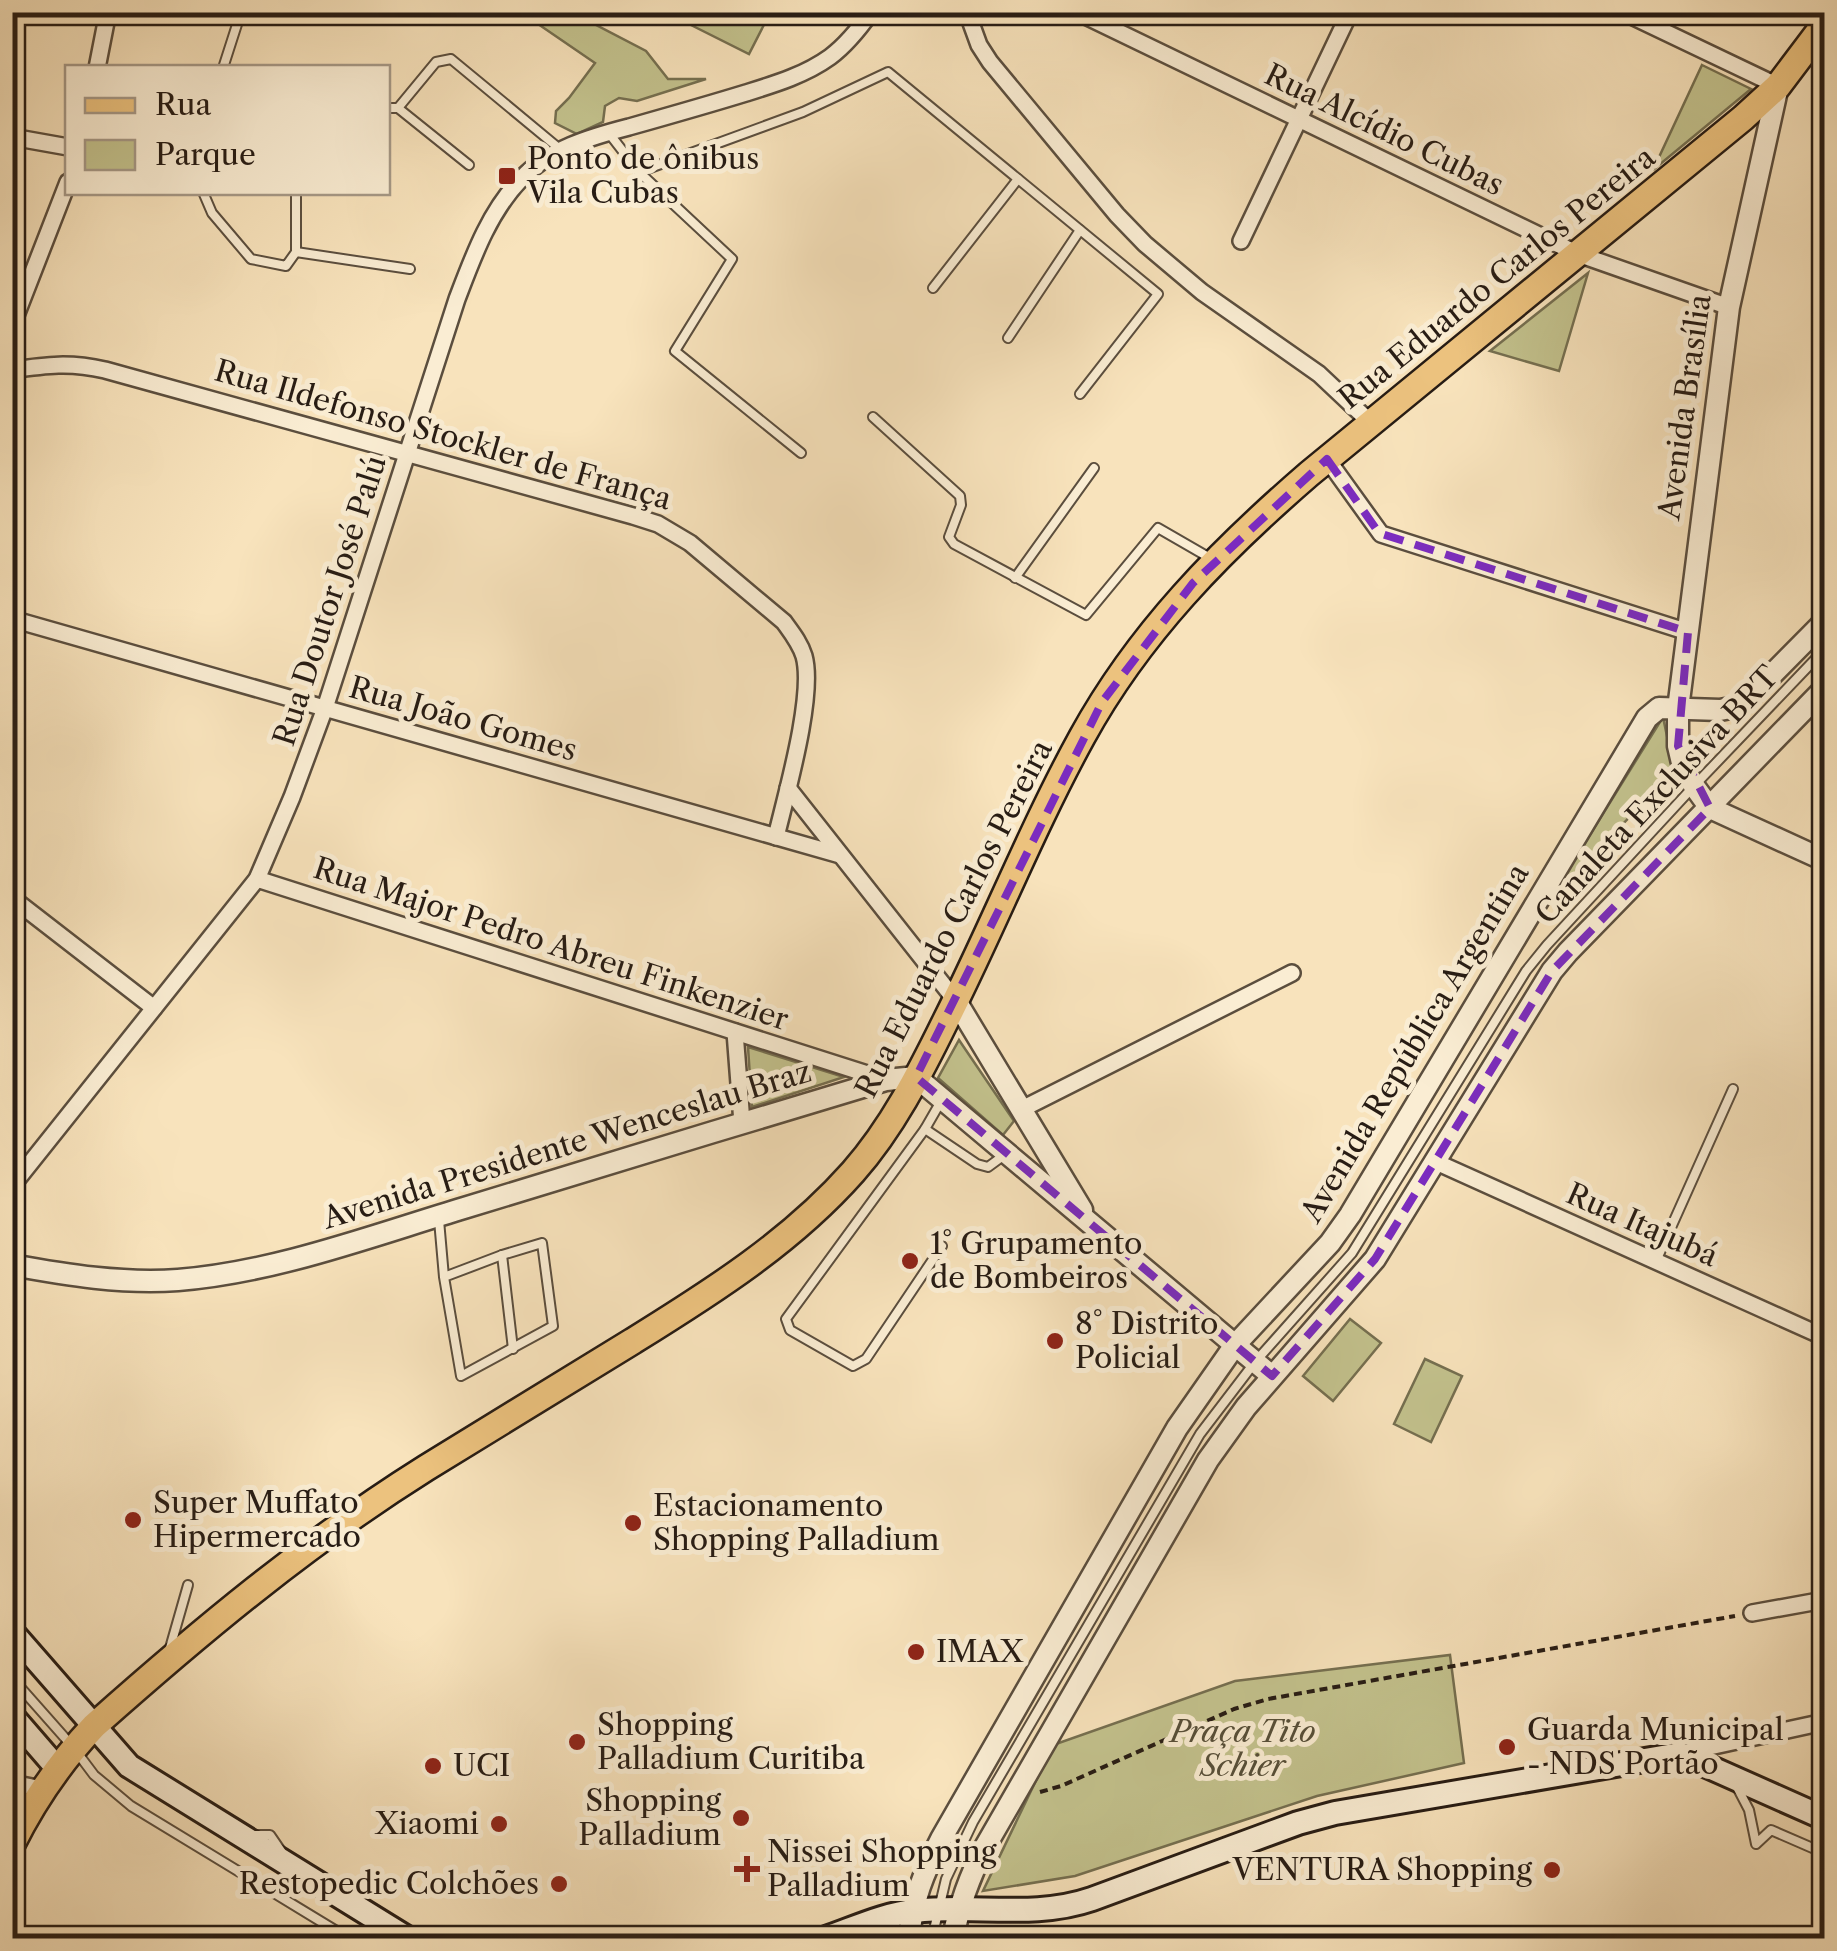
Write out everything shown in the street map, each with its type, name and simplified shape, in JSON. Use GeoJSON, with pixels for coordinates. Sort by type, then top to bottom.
{"type":"FeatureCollection","features":[{"type":"Feature","properties":{"kind":"main road","name":"Avenida Brasília"},"geometry":{"type":"LineString","coordinates":[[1778,86],[1824,25]]}},
{"type":"Feature","properties":{"kind":"main road","name":"Rua Eduardo Carlos Pereira"},"geometry":{"type":"LineString","coordinates":[[12,1844],[58,1768],[94,1726],[246,1594],[354,1515],[686,1308],[800,1224],[856,1168],[898,1109],[956,1000],[1067,766],[1102,702],[1151,632],[1214,560],[1276,502],[1778,86]]}},
{"type":"Feature","properties":{"kind":"main road"},"geometry":{"type":"LineString","coordinates":[[12,1632],[128,1766],[407,1938]]}},
{"type":"Feature","properties":{"kind":"main road"},"geometry":{"type":"LineString","coordinates":[[12,1716],[58,1768]]}},
{"type":"Feature","properties":{"kind":"main road"},"geometry":{"type":"LineString","coordinates":[[826,1938],[911,1911],[1056,1909],[1335,1813],[1680,1754],[1824,1818]]}},
{"type":"Feature","properties":{"kind":"street"},"geometry":{"type":"LineString","coordinates":[[98,65],[108,12]]}},
{"type":"Feature","properties":{"kind":"street","name":"Rua Doutor José Palú"},"geometry":{"type":"LineString","coordinates":[[12,1186],[257,879],[325,708],[457,300],[493,216],[523,176],[561,150],[800,74],[846,43],[871,12]]}},
{"type":"Feature","properties":{"kind":"street"},"geometry":{"type":"LineString","coordinates":[[968,12],[979,45],[990,62],[1138,237],[1202,292],[1319,374],[1371,424]]}},
{"type":"Feature","properties":{"kind":"street","name":"Rua Alcídio Cubas"},"geometry":{"type":"LineString","coordinates":[[1077,12],[1578,254],[1728,308]]}},
{"type":"Feature","properties":{"kind":"street"},"geometry":{"type":"LineString","coordinates":[[1242,241],[1350,12]]}},
{"type":"Feature","properties":{"kind":"street"},"geometry":{"type":"LineString","coordinates":[[1623,12],[1778,86]]}},
{"type":"Feature","properties":{"kind":"street","name":"Avenida Brasília"},"geometry":{"type":"LineString","coordinates":[[1710,808],[1682,762],[1678,709],[1728,308],[1778,86]]}},
{"type":"Feature","properties":{"kind":"street"},"geometry":{"type":"LineString","coordinates":[[12,137],[65,146]]}},
{"type":"Feature","properties":{"kind":"street"},"geometry":{"type":"LineString","coordinates":[[12,326],[65,190]]}},
{"type":"Feature","properties":{"kind":"street","name":"Rua Ildefonso Stockler de França"},"geometry":{"type":"LineString","coordinates":[[12,370],[58,363],[82,365],[658,524],[690,543],[774,612],[798,640],[805,658],[805,700],[776,836]]}},
{"type":"Feature","properties":{"kind":"street"},"geometry":{"type":"LineString","coordinates":[[1327,459],[1381,534],[1688,632]]}},
{"type":"Feature","properties":{"kind":"street","name":"Rua João Gomes"},"geometry":{"type":"LineString","coordinates":[[12,619],[840,855]]}},
{"type":"Feature","properties":{"kind":"street","name":"Avenida República Argentina"},"geometry":{"type":"LineString","coordinates":[[909,1938],[911,1911],[921,1879],[940,1839],[1177,1428],[1235,1345],[1330,1243],[1350,1216],[1647,718],[1659,708],[1720,710],[1741,706],[1824,622]]}},
{"type":"Feature","properties":{"kind":"street"},"geometry":{"type":"LineString","coordinates":[[953,1938],[948,1909],[1225,1434],[1376,1260],[1552,971],[1824,689]]}},
{"type":"Feature","properties":{"kind":"street"},"geometry":{"type":"LineString","coordinates":[[788,788],[956,1000],[1091,1224]]}},
{"type":"Feature","properties":{"kind":"street"},"geometry":{"type":"LineString","coordinates":[[1710,808],[1824,860]]}},
{"type":"Feature","properties":{"kind":"street","name":"Rua Major Pedro Abreu Finkenzier"},"geometry":{"type":"LineString","coordinates":[[257,879],[886,1080]]}},
{"type":"Feature","properties":{"kind":"street"},"geometry":{"type":"LineString","coordinates":[[12,898],[154,1008]]}},
{"type":"Feature","properties":{"kind":"street"},"geometry":{"type":"LineString","coordinates":[[1022,1110],[1292,973]]}},
{"type":"Feature","properties":{"kind":"street"},"geometry":{"type":"LineString","coordinates":[[735,1032],[742,1123]]}},
{"type":"Feature","properties":{"kind":"street"},"geometry":{"type":"LineString","coordinates":[[916,1078],[1272,1376]]}},
{"type":"Feature","properties":{"kind":"street","name":"Avenida Presidente Wenceslau Braz"},"geometry":{"type":"LineString","coordinates":[[12,1265],[142,1282],[206,1277],[278,1263],[886,1080],[916,1078]]}},
{"type":"Feature","properties":{"kind":"street","name":"Rua Itajubá"},"geometry":{"type":"LineString","coordinates":[[1436,1162],[1824,1337]]}},
{"type":"Feature","properties":{"kind":"street"},"geometry":{"type":"LineString","coordinates":[[1752,1613],[1824,1600]]}},
{"type":"Feature","properties":{"kind":"street"},"geometry":{"type":"LineString","coordinates":[[1680,1754],[1824,1722]]}},
{"type":"Feature","properties":{"kind":"street"},"geometry":{"type":"LineString","coordinates":[[12,1784],[58,1768]]}},
{"type":"Feature","properties":{"kind":"lane"},"geometry":{"type":"LineString","coordinates":[[225,65],[241,12]]}},
{"type":"Feature","properties":{"kind":"lane"},"geometry":{"type":"LineString","coordinates":[[469,165],[393,108],[436,62],[451,59],[561,150]]}},
{"type":"Feature","properties":{"kind":"lane"},"geometry":{"type":"LineString","coordinates":[[638,172],[803,112],[888,72],[1158,294],[1080,394]]}},
{"type":"Feature","properties":{"kind":"lane"},"geometry":{"type":"LineString","coordinates":[[608,132],[638,172],[732,259],[675,351],[801,453]]}},
{"type":"Feature","properties":{"kind":"lane"},"geometry":{"type":"LineString","coordinates":[[934,288],[1018,179]]}},
{"type":"Feature","properties":{"kind":"lane"},"geometry":{"type":"LineString","coordinates":[[204,195],[212,213],[251,259],[286,266],[296,252],[296,195]]}},
{"type":"Feature","properties":{"kind":"lane"},"geometry":{"type":"LineString","coordinates":[[1008,338],[1080,230]]}},
{"type":"Feature","properties":{"kind":"lane"},"geometry":{"type":"LineString","coordinates":[[296,252],[410,269]]}},
{"type":"Feature","properties":{"kind":"lane"},"geometry":{"type":"LineString","coordinates":[[873,417],[960,496],[961,504],[949,537],[954,544],[1086,616],[1158,528],[1214,560]]}},
{"type":"Feature","properties":{"kind":"lane"},"geometry":{"type":"LineString","coordinates":[[1015,578],[1094,468]]}},
{"type":"Feature","properties":{"kind":"lane","name":"Canaleta Exclusiva BRT"},"geometry":{"type":"LineString","coordinates":[[932,1938],[948,1909],[946,1879],[972,1822],[1186,1456],[1255,1362],[1361,1240],[1526,971],[1824,650]]}},
{"type":"Feature","properties":{"kind":"lane"},"geometry":{"type":"LineString","coordinates":[[1656,1261],[1733,1090]]}},
{"type":"Feature","properties":{"kind":"lane"},"geometry":{"type":"LineString","coordinates":[[942,1099],[924,1130],[786,1319],[790,1330],[852,1366],[866,1359],[942,1246]]}},
{"type":"Feature","properties":{"kind":"lane"},"geometry":{"type":"LineString","coordinates":[[924,1130],[977,1164],[988,1167],[1007,1153]]}},
{"type":"Feature","properties":{"kind":"lane"},"geometry":{"type":"LineString","coordinates":[[438,1216],[444,1277],[461,1376],[553,1326],[542,1243],[444,1277]]}},
{"type":"Feature","properties":{"kind":"lane"},"geometry":{"type":"LineString","coordinates":[[502,1255],[513,1348]]}},
{"type":"Feature","properties":{"kind":"lane"},"geometry":{"type":"LineString","coordinates":[[166,1662],[188,1585]]}},
{"type":"Feature","properties":{"kind":"lane"},"geometry":{"type":"LineString","coordinates":[[12,1678],[58,1768],[94,1774],[131,1806],[348,1938]]}},
{"type":"Feature","properties":{"kind":"lane"},"geometry":{"type":"LineString","coordinates":[[1725,1774],[1739,1789],[1749,1810],[1756,1844],[1771,1830],[1824,1853]]}},
{"type":"Feature","properties":{"kind":"path"},"geometry":{"type":"LineString","coordinates":[[1012,1801],[1061,1786],[1234,1709],[1268,1699],[1752,1613]]}},
{"type":"Feature","properties":{"kind":"highlighted area"},"geometry":{"type":"Polygon","coordinates":[[[1327,459],[1379,533],[1688,632],[1678,746],[1710,808],[1552,971],[1375,1259],[1272,1376],[916,1077],[1102,702],[1193,583],[1327,459]]]}},
{"type":"Feature","properties":{"kind":"green space"},"geometry":{"type":"Polygon","coordinates":[[[522,13],[566,13],[646,51],[668,79],[706,79],[637,101],[619,98],[605,106],[603,122],[577,134],[555,123],[556,111],[595,63],[522,13]]]}},
{"type":"Feature","properties":{"kind":"green space"},"geometry":{"type":"Polygon","coordinates":[[[667,13],[770,13],[749,54],[667,13]]]}},
{"type":"Feature","properties":{"kind":"green space"},"geometry":{"type":"Polygon","coordinates":[[[1702,65],[1751,89],[1653,170],[1702,65]]]}},
{"type":"Feature","properties":{"kind":"green space"},"geometry":{"type":"Polygon","coordinates":[[[1588,273],[1559,371],[1490,351],[1588,273]]]}},
{"type":"Feature","properties":{"kind":"green space"},"geometry":{"type":"Polygon","coordinates":[[[1663,717],[1674,770],[1547,904],[1663,717]]]}},
{"type":"Feature","properties":{"kind":"green space"},"geometry":{"type":"Polygon","coordinates":[[[959,1040],[1014,1121],[1003,1135],[938,1078],[959,1040]]]}},
{"type":"Feature","properties":{"kind":"green space"},"geometry":{"type":"Polygon","coordinates":[[[748,1047],[844,1077],[752,1107],[748,1047]]]}},
{"type":"Feature","properties":{"kind":"green space"},"geometry":{"type":"Polygon","coordinates":[[[1350,1319],[1381,1343],[1333,1401],[1303,1376],[1350,1319]]]}},
{"type":"Feature","properties":{"kind":"green space"},"geometry":{"type":"Polygon","coordinates":[[[1425,1359],[1462,1376],[1431,1442],[1394,1424],[1425,1359]]]}},
{"type":"Feature","properties":{"kind":"green space","name":"Praça Tito Schier"},"geometry":{"type":"Polygon","coordinates":[[[1450,1655],[1464,1763],[1317,1796],[1075,1876],[983,1891],[1053,1745],[1235,1681],[1450,1655]]]}},
{"type":"Feature","properties":{"kind":"place","name":"Ponto de ônibus Vila Cubas"},"geometry":{"type":"Point","coordinates":[507,176]}},
{"type":"Feature","properties":{"kind":"place","name":"1° Grupamento de Bombeiros"},"geometry":{"type":"Point","coordinates":[910,1261]}},
{"type":"Feature","properties":{"kind":"place","name":"8° Distrito Policial"},"geometry":{"type":"Point","coordinates":[1055,1341]}},
{"type":"Feature","properties":{"kind":"place","name":"Super Muffato Hipermercado"},"geometry":{"type":"Point","coordinates":[133,1520]}},
{"type":"Feature","properties":{"kind":"place","name":"Estacionamento Shopping Palladium"},"geometry":{"type":"Point","coordinates":[633,1523]}},
{"type":"Feature","properties":{"kind":"place","name":"IMAX"},"geometry":{"type":"Point","coordinates":[916,1652]}},
{"type":"Feature","properties":{"kind":"place","name":"Shopping Palladium Curitiba"},"geometry":{"type":"Point","coordinates":[577,1742]}},
{"type":"Feature","properties":{"kind":"place","name":"Guarda Municipal - NDS Portão"},"geometry":{"type":"Point","coordinates":[1507,1747]}},
{"type":"Feature","properties":{"kind":"place","name":"UCI"},"geometry":{"type":"Point","coordinates":[433,1766]}},
{"type":"Feature","properties":{"kind":"place","name":"Shopping Palladium"},"geometry":{"type":"Point","coordinates":[741,1818]}},
{"type":"Feature","properties":{"kind":"place","name":"Xiaomi"},"geometry":{"type":"Point","coordinates":[499,1824]}},
{"type":"Feature","properties":{"kind":"place","name":"Nissei Shopping Palladium"},"geometry":{"type":"Point","coordinates":[747,1869]}},
{"type":"Feature","properties":{"kind":"place","name":"VENTURA Shopping"},"geometry":{"type":"Point","coordinates":[1552,1870]}},
{"type":"Feature","properties":{"kind":"place","name":"Restopedic Colchões"},"geometry":{"type":"Point","coordinates":[559,1884]}}]}
